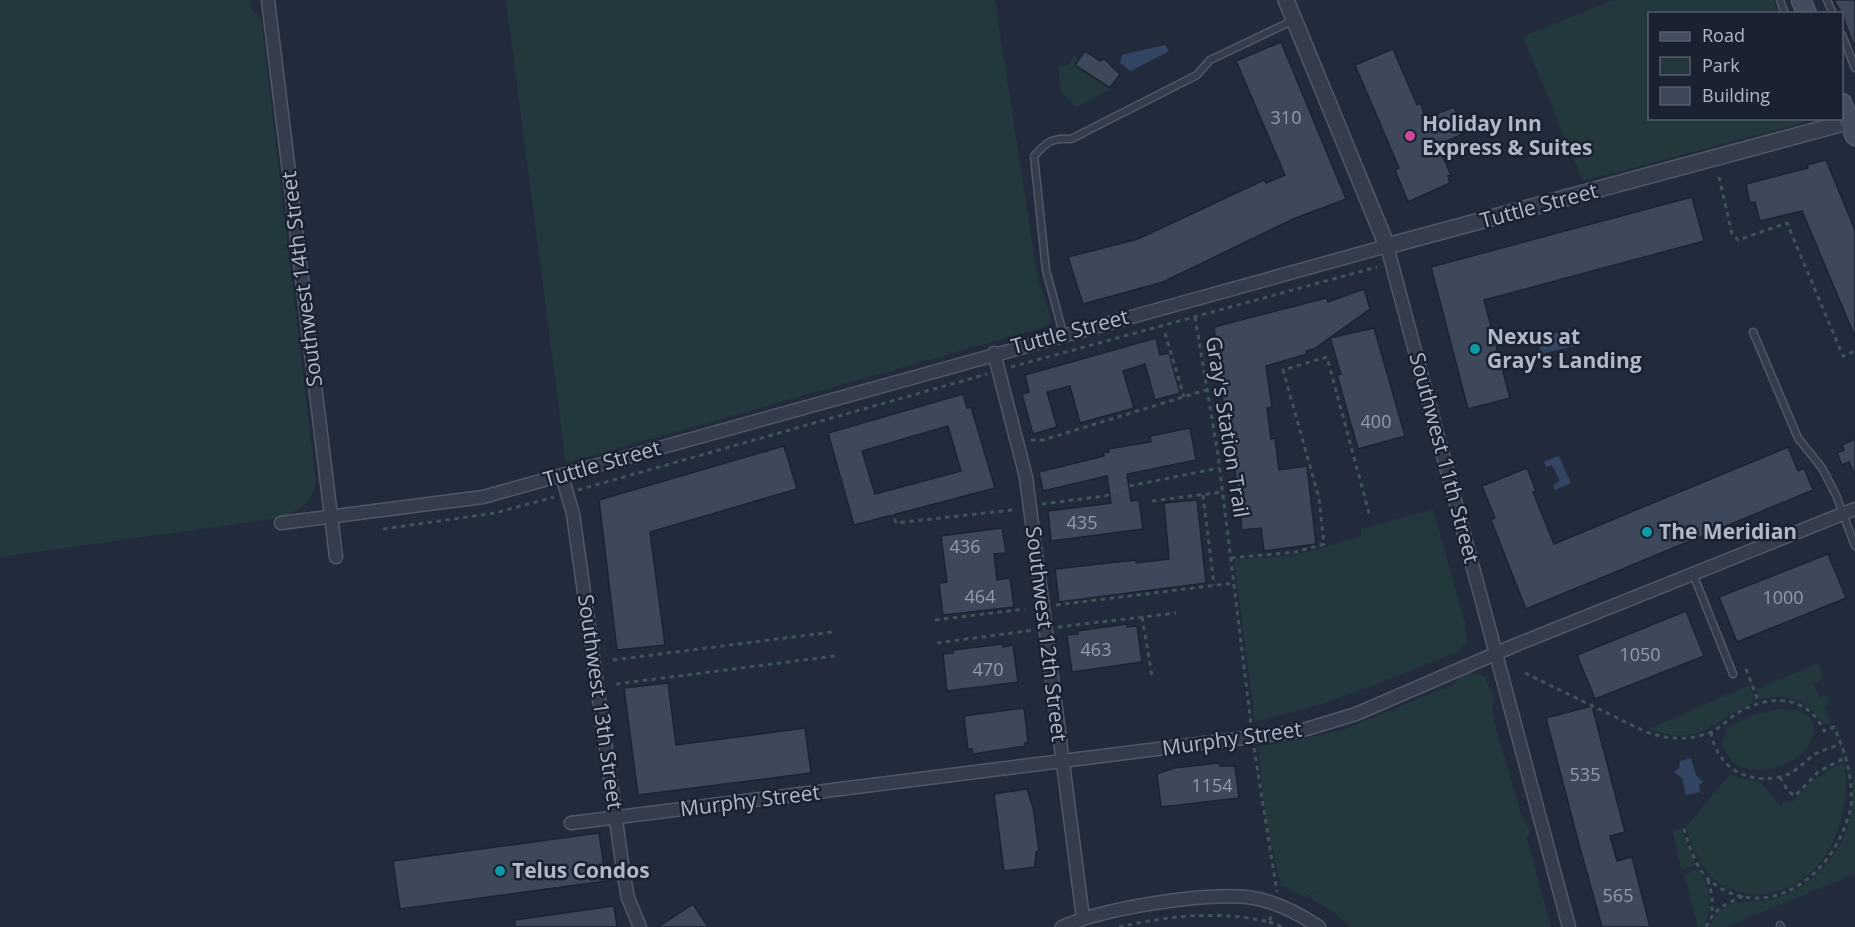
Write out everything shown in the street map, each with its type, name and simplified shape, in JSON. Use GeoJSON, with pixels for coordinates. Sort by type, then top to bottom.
{"type":"FeatureCollection","features":[{"type":"Feature","properties":{"kind":"main road"},"geometry":{"type":"LineString","coordinates":[[1843,106],[1850,124]]}},
{"type":"Feature","properties":{"kind":"street","name":"Southwest 14th Street"},"geometry":{"type":"LineString","coordinates":[[268,0],[336,557]]}},
{"type":"Feature","properties":{"kind":"street","name":"Southwest 11th Street"},"geometry":{"type":"LineString","coordinates":[[1286,0],[1387,246],[1569,927]]}},
{"type":"Feature","properties":{"kind":"street","name":"Tuttle Street"},"geometry":{"type":"LineString","coordinates":[[281,523],[460,501],[562,476],[1064,333],[1850,124]]}},
{"type":"Feature","properties":{"kind":"street","name":"Southwest 12th Street"},"geometry":{"type":"LineString","coordinates":[[994,353],[1026,477],[1083,918]]}},
{"type":"Feature","properties":{"kind":"street","name":"Southwest 13th Street"},"geometry":{"type":"LineString","coordinates":[[562,476],[573,514],[628,898],[640,927]]}},
{"type":"Feature","properties":{"kind":"street","name":"Murphy Street"},"geometry":{"type":"LineString","coordinates":[[571,823],[1300,731],[1356,714],[1496,654],[1849,511]]}},
{"type":"Feature","properties":{"kind":"street"},"geometry":{"type":"LineString","coordinates":[[1062,927],[1083,918],[1125,909],[1193,900],[1249,897],[1281,907],[1319,927]]}},
{"type":"Feature","properties":{"kind":"lane"},"geometry":{"type":"LineString","coordinates":[[1064,333],[1046,270],[1034,156],[1046,143],[1056,137],[1071,139],[1197,75],[1210,60],[1294,19]]}},
{"type":"Feature","properties":{"kind":"lane"},"geometry":{"type":"LineString","coordinates":[[1843,38],[1855,68]]}},
{"type":"Feature","properties":{"kind":"lane"},"geometry":{"type":"LineString","coordinates":[[1753,332],[1798,438],[1822,468],[1849,511],[1855,546]]}},
{"type":"Feature","properties":{"kind":"lane"},"geometry":{"type":"LineString","coordinates":[[1693,574],[1733,674]]}},
{"type":"Feature","properties":{"kind":"path"},"geometry":{"type":"LineString","coordinates":[[1719,177],[1732,234],[1738,240],[1787,223],[1842,356],[1855,351]]}},
{"type":"Feature","properties":{"kind":"path","name":"Gray's Station Trail"},"geometry":{"type":"LineString","coordinates":[[1252,729],[1223,492],[1195,317],[1377,267]]}},
{"type":"Feature","properties":{"kind":"path"},"geometry":{"type":"LineString","coordinates":[[1009,368],[1195,317]]}},
{"type":"Feature","properties":{"kind":"path"},"geometry":{"type":"LineString","coordinates":[[1166,333],[1184,397]]}},
{"type":"Feature","properties":{"kind":"path"},"geometry":{"type":"LineString","coordinates":[[1231,558],[1296,552],[1324,544],[1319,498],[1283,370],[1327,357],[1370,517]]}},
{"type":"Feature","properties":{"kind":"path"},"geometry":{"type":"LineString","coordinates":[[575,491],[989,373]]}},
{"type":"Feature","properties":{"kind":"path"},"geometry":{"type":"LineString","coordinates":[[1031,440],[1043,440],[1206,390]]}},
{"type":"Feature","properties":{"kind":"path"},"geometry":{"type":"LineString","coordinates":[[1042,504],[1105,496],[1124,488],[1219,468]]}},
{"type":"Feature","properties":{"kind":"path"},"geometry":{"type":"LineString","coordinates":[[1152,501],[1223,492]]}},
{"type":"Feature","properties":{"kind":"path"},"geometry":{"type":"LineString","coordinates":[[1203,495],[1214,586]]}},
{"type":"Feature","properties":{"kind":"path"},"geometry":{"type":"LineString","coordinates":[[383,529],[495,513],[558,496]]}},
{"type":"Feature","properties":{"kind":"path"},"geometry":{"type":"LineString","coordinates":[[892,510],[896,523],[1013,510]]}},
{"type":"Feature","properties":{"kind":"path"},"geometry":{"type":"LineString","coordinates":[[1056,605],[1234,584]]}},
{"type":"Feature","properties":{"kind":"path"},"geometry":{"type":"LineString","coordinates":[[935,620],[1025,609]]}},
{"type":"Feature","properties":{"kind":"path"},"geometry":{"type":"LineString","coordinates":[[1053,628],[1176,612]]}},
{"type":"Feature","properties":{"kind":"path"},"geometry":{"type":"LineString","coordinates":[[1142,617],[1152,676]]}},
{"type":"Feature","properties":{"kind":"path"},"geometry":{"type":"LineString","coordinates":[[937,643],[1036,630]]}},
{"type":"Feature","properties":{"kind":"path"},"geometry":{"type":"LineString","coordinates":[[613,660],[832,632]]}},
{"type":"Feature","properties":{"kind":"path"},"geometry":{"type":"LineString","coordinates":[[616,684],[835,656]]}},
{"type":"Feature","properties":{"kind":"path"},"geometry":{"type":"LineString","coordinates":[[1746,669],[1759,703]]}},
{"type":"Feature","properties":{"kind":"path"},"geometry":{"type":"LineString","coordinates":[[1525,673],[1646,732],[1680,739],[1711,732],[1726,720],[1759,703],[1796,702],[1816,715],[1824,732],[1834,727],[1850,767],[1851,809],[1837,846],[1822,868],[1795,888],[1772,897],[1744,896],[1726,891],[1707,878]]}},
{"type":"Feature","properties":{"kind":"path"},"geometry":{"type":"LineString","coordinates":[[1711,732],[1717,754],[1731,771],[1755,778],[1780,777],[1799,769],[1815,754],[1841,744]]}},
{"type":"Feature","properties":{"kind":"path"},"geometry":{"type":"LineString","coordinates":[[1254,748],[1264,825],[1276,873],[1276,897]]}},
{"type":"Feature","properties":{"kind":"path"},"geometry":{"type":"LineString","coordinates":[[1780,777],[1788,792],[1795,796],[1818,772],[1846,757]]}},
{"type":"Feature","properties":{"kind":"path"},"geometry":{"type":"LineString","coordinates":[[1683,826],[1690,846],[1707,878],[1712,896],[1712,913],[1706,927]]}},
{"type":"Feature","properties":{"kind":"path"},"geometry":{"type":"LineString","coordinates":[[1712,913],[1723,904],[1744,896]]}},
{"type":"Feature","properties":{"kind":"path"},"geometry":{"type":"LineString","coordinates":[[1269,922],[1272,912]]}},
{"type":"Feature","properties":{"kind":"path"},"geometry":{"type":"LineString","coordinates":[[1119,927],[1212,915],[1233,915],[1283,927]]}},
{"type":"Feature","properties":{"kind":"green space"},"geometry":{"type":"Polygon","coordinates":[[[0,0],[251,0],[252,11],[261,18],[316,483],[311,496],[293,513],[279,518],[0,557],[0,0]]]}},
{"type":"Feature","properties":{"kind":"green space"},"geometry":{"type":"Polygon","coordinates":[[[506,0],[995,0],[1038,280],[1051,318],[1050,323],[1041,328],[566,463],[506,0]]]}},
{"type":"Feature","properties":{"kind":"green space"},"geometry":{"type":"Polygon","coordinates":[[[1613,0],[1773,0],[1779,12],[1648,12],[1648,120],[1808,120],[1583,181],[1523,37],[1613,0]]]}},
{"type":"Feature","properties":{"kind":"green space"},"geometry":{"type":"Polygon","coordinates":[[[1074,56],[1079,59],[1076,66],[1111,89],[1076,107],[1061,93],[1058,66],[1069,65],[1074,56]]]}},
{"type":"Feature","properties":{"kind":"green space"},"geometry":{"type":"Polygon","coordinates":[[[1433,509],[1465,623],[1467,645],[1461,647],[1459,651],[1358,691],[1308,708],[1255,721],[1234,560],[1297,555],[1361,536],[1361,529],[1433,509]]]}},
{"type":"Feature","properties":{"kind":"green space"},"geometry":{"type":"Polygon","coordinates":[[[1819,663],[1822,679],[1813,684],[1820,698],[1826,696],[1829,702],[1824,707],[1831,723],[1824,724],[1800,701],[1787,697],[1759,698],[1757,689],[1819,663]]]}},
{"type":"Feature","properties":{"kind":"green space"},"geometry":{"type":"Polygon","coordinates":[[[1471,672],[1485,677],[1494,696],[1492,714],[1522,817],[1530,831],[1527,839],[1551,927],[1351,927],[1334,912],[1309,897],[1315,891],[1305,896],[1281,886],[1266,821],[1258,747],[1340,731],[1455,684],[1459,676],[1471,672]]]}},
{"type":"Feature","properties":{"kind":"green space"},"geometry":{"type":"Polygon","coordinates":[[[1749,685],[1754,699],[1752,703],[1704,730],[1681,735],[1649,729],[1749,685]]]}},
{"type":"Feature","properties":{"kind":"green space"},"geometry":{"type":"Polygon","coordinates":[[[1779,709],[1799,711],[1811,718],[1814,732],[1808,745],[1797,757],[1782,766],[1765,770],[1748,769],[1733,761],[1722,745],[1727,728],[1753,715],[1779,709]]]}},
{"type":"Feature","properties":{"kind":"green space"},"geometry":{"type":"Polygon","coordinates":[[[1844,762],[1846,785],[1844,808],[1827,852],[1813,870],[1796,884],[1775,892],[1751,894],[1729,889],[1710,876],[1699,859],[1686,827],[1730,774],[1741,779],[1759,781],[1781,807],[1784,801],[1792,802],[1814,779],[1844,762]]]}},
{"type":"Feature","properties":{"kind":"green space"},"geometry":{"type":"Polygon","coordinates":[[[1855,774],[1855,874],[1725,927],[1709,927],[1721,910],[1727,906],[1733,903],[1767,900],[1794,891],[1806,884],[1826,865],[1847,829],[1851,815],[1855,774]]]}},
{"type":"Feature","properties":{"kind":"green space"},"geometry":{"type":"Polygon","coordinates":[[[1681,829],[1696,865],[1681,870],[1673,831],[1681,829]]]}},
{"type":"Feature","properties":{"kind":"green space"},"geometry":{"type":"Polygon","coordinates":[[[1698,869],[1709,897],[1709,911],[1704,927],[1698,927],[1684,875],[1698,869]]]}},
{"type":"Feature","properties":{"kind":"water"},"geometry":{"type":"Polygon","coordinates":[[[1165,45],[1169,51],[1131,71],[1120,63],[1122,55],[1165,45]]]}},
{"type":"Feature","properties":{"kind":"water"},"geometry":{"type":"Polygon","coordinates":[[[1569,329],[1574,346],[1541,354],[1537,338],[1569,329]]]}},
{"type":"Feature","properties":{"kind":"water"},"geometry":{"type":"Polygon","coordinates":[[[1559,456],[1571,483],[1555,490],[1553,485],[1560,481],[1552,465],[1546,467],[1544,462],[1559,456]]]}},
{"type":"Feature","properties":{"kind":"water"},"geometry":{"type":"Polygon","coordinates":[[[1691,758],[1696,775],[1703,782],[1699,785],[1700,792],[1686,795],[1682,778],[1674,772],[1679,768],[1680,761],[1691,758]]]}},
{"type":"Feature","properties":{"kind":"building"},"geometry":{"type":"Polygon","coordinates":[[[1834,0],[1855,0],[1855,49],[1843,12],[1834,0]]]}},
{"type":"Feature","properties":{"kind":"building"},"geometry":{"type":"Polygon","coordinates":[[[1281,42],[1346,199],[1293,219],[1163,282],[1083,304],[1068,257],[1138,239],[1264,180],[1266,183],[1285,175],[1236,61],[1281,42]]]}},
{"type":"Feature","properties":{"kind":"building","name":"Holiday Inn Express & Suites"},"geometry":{"type":"Polygon","coordinates":[[[1393,49],[1417,105],[1420,103],[1426,118],[1454,107],[1465,133],[1438,145],[1451,175],[1448,176],[1450,183],[1408,202],[1395,170],[1399,168],[1355,65],[1393,49]]]}},
{"type":"Feature","properties":{"kind":"building"},"geometry":{"type":"Polygon","coordinates":[[[1085,51],[1100,61],[1104,59],[1120,74],[1110,88],[1075,65],[1085,51]]]}},
{"type":"Feature","properties":{"kind":"building"},"geometry":{"type":"Polygon","coordinates":[[[1826,160],[1855,230],[1855,337],[1802,211],[1760,221],[1755,202],[1750,203],[1746,184],[1808,168],[1807,165],[1826,160]]]}},
{"type":"Feature","properties":{"kind":"building","name":"Nexus at Gray's Landing"},"geometry":{"type":"Polygon","coordinates":[[[1692,197],[1704,241],[1484,300],[1510,398],[1468,409],[1431,267],[1692,197]]]}},
{"type":"Feature","properties":{"kind":"building"},"geometry":{"type":"Polygon","coordinates":[[[1364,289],[1370,309],[1314,349],[1306,351],[1307,354],[1266,366],[1272,407],[1267,408],[1271,439],[1275,438],[1279,470],[1307,466],[1316,544],[1264,551],[1261,528],[1242,530],[1235,470],[1231,470],[1214,327],[1326,298],[1328,302],[1364,289]]]}},
{"type":"Feature","properties":{"kind":"building"},"geometry":{"type":"Polygon","coordinates":[[[1374,328],[1405,436],[1358,449],[1337,375],[1341,374],[1330,338],[1374,328]]]}},
{"type":"Feature","properties":{"kind":"building"},"geometry":{"type":"Polygon","coordinates":[[[1156,338],[1160,355],[1169,353],[1180,393],[1155,400],[1145,364],[1123,371],[1134,408],[1080,423],[1070,386],[1047,392],[1057,427],[1033,434],[1022,394],[1029,392],[1025,375],[1156,338]]]}},
{"type":"Feature","properties":{"kind":"building"},"geometry":{"type":"Polygon","coordinates":[[[963,394],[967,408],[971,407],[995,488],[854,525],[828,433],[963,394]],[[948,426],[862,451],[875,494],[961,471],[948,426]]]}},
{"type":"Feature","properties":{"kind":"building"},"geometry":{"type":"Polygon","coordinates":[[[1190,428],[1196,460],[1127,474],[1131,501],[1139,500],[1143,529],[1051,541],[1048,511],[1111,503],[1107,476],[1043,491],[1039,472],[1104,456],[1104,452],[1109,452],[1108,449],[1151,442],[1150,436],[1190,428]]]}},
{"type":"Feature","properties":{"kind":"building"},"geometry":{"type":"Polygon","coordinates":[[[1855,439],[1855,475],[1849,462],[1842,465],[1837,453],[1844,450],[1842,445],[1855,439]]]}},
{"type":"Feature","properties":{"kind":"building"},"geometry":{"type":"Polygon","coordinates":[[[784,446],[797,489],[650,532],[665,645],[617,650],[599,500],[784,446]]]}},
{"type":"Feature","properties":{"kind":"building","name":"The Meridian"},"geometry":{"type":"Polygon","coordinates":[[[1788,447],[1798,471],[1804,468],[1813,490],[1526,609],[1491,520],[1495,518],[1482,486],[1527,468],[1536,491],[1533,492],[1554,544],[1788,447]]]}},
{"type":"Feature","properties":{"kind":"building"},"geometry":{"type":"Polygon","coordinates":[[[1197,500],[1206,583],[1059,602],[1055,569],[1136,560],[1136,563],[1169,559],[1164,503],[1197,500]]]}},
{"type":"Feature","properties":{"kind":"building"},"geometry":{"type":"Polygon","coordinates":[[[1002,528],[1006,553],[994,554],[997,580],[1010,578],[1014,607],[943,615],[939,583],[947,582],[941,536],[1002,528]]]}},
{"type":"Feature","properties":{"kind":"building"},"geometry":{"type":"Polygon","coordinates":[[[1828,554],[1846,598],[1737,642],[1719,597],[1828,554]]]}},
{"type":"Feature","properties":{"kind":"building"},"geometry":{"type":"Polygon","coordinates":[[[1686,611],[1704,656],[1595,699],[1577,655],[1686,611]]]}},
{"type":"Feature","properties":{"kind":"building"},"geometry":{"type":"Polygon","coordinates":[[[1127,624],[1127,627],[1137,626],[1142,662],[1072,672],[1067,635],[1078,634],[1077,631],[1127,624]]]}},
{"type":"Feature","properties":{"kind":"building"},"geometry":{"type":"Polygon","coordinates":[[[1003,644],[1003,647],[1013,645],[1018,682],[947,691],[943,654],[953,653],[953,650],[1003,644]]]}},
{"type":"Feature","properties":{"kind":"building"},"geometry":{"type":"Polygon","coordinates":[[[668,683],[676,745],[805,728],[811,773],[638,795],[624,688],[668,683]]]}},
{"type":"Feature","properties":{"kind":"building"},"geometry":{"type":"Polygon","coordinates":[[[1592,706],[1625,832],[1610,836],[1617,861],[1632,857],[1650,927],[1602,927],[1580,848],[1546,718],[1592,706]]]}},
{"type":"Feature","properties":{"kind":"building"},"geometry":{"type":"Polygon","coordinates":[[[1024,708],[1028,742],[1025,746],[973,754],[972,749],[968,749],[964,716],[1024,708]]]}},
{"type":"Feature","properties":{"kind":"building"},"geometry":{"type":"Polygon","coordinates":[[[1219,763],[1220,766],[1235,766],[1239,798],[1161,807],[1157,774],[1174,768],[1219,763]]]}},
{"type":"Feature","properties":{"kind":"building"},"geometry":{"type":"Polygon","coordinates":[[[1027,789],[1033,807],[1039,851],[1036,852],[1035,867],[1004,871],[994,794],[1027,789]]]}},
{"type":"Feature","properties":{"kind":"building","name":"Telus Condos"},"geometry":{"type":"Polygon","coordinates":[[[599,833],[606,881],[400,909],[393,861],[599,833]]]}},
{"type":"Feature","properties":{"kind":"building"},"geometry":{"type":"Polygon","coordinates":[[[693,904],[708,927],[658,927],[693,904]]]}},
{"type":"Feature","properties":{"kind":"building"},"geometry":{"type":"Polygon","coordinates":[[[614,906],[617,927],[515,927],[515,920],[614,906]]]}},
{"type":"Feature","properties":{"kind":"place","name":"Holiday Inn Express & Suites"},"geometry":{"type":"Point","coordinates":[1410,136]}},
{"type":"Feature","properties":{"kind":"place","name":"Nexus at Gray's Landing"},"geometry":{"type":"Point","coordinates":[1475,349]}},
{"type":"Feature","properties":{"kind":"place","name":"The Meridian"},"geometry":{"type":"Point","coordinates":[1647,532]}},
{"type":"Feature","properties":{"kind":"place","name":"Telus Condos"},"geometry":{"type":"Point","coordinates":[500,871]}}]}
